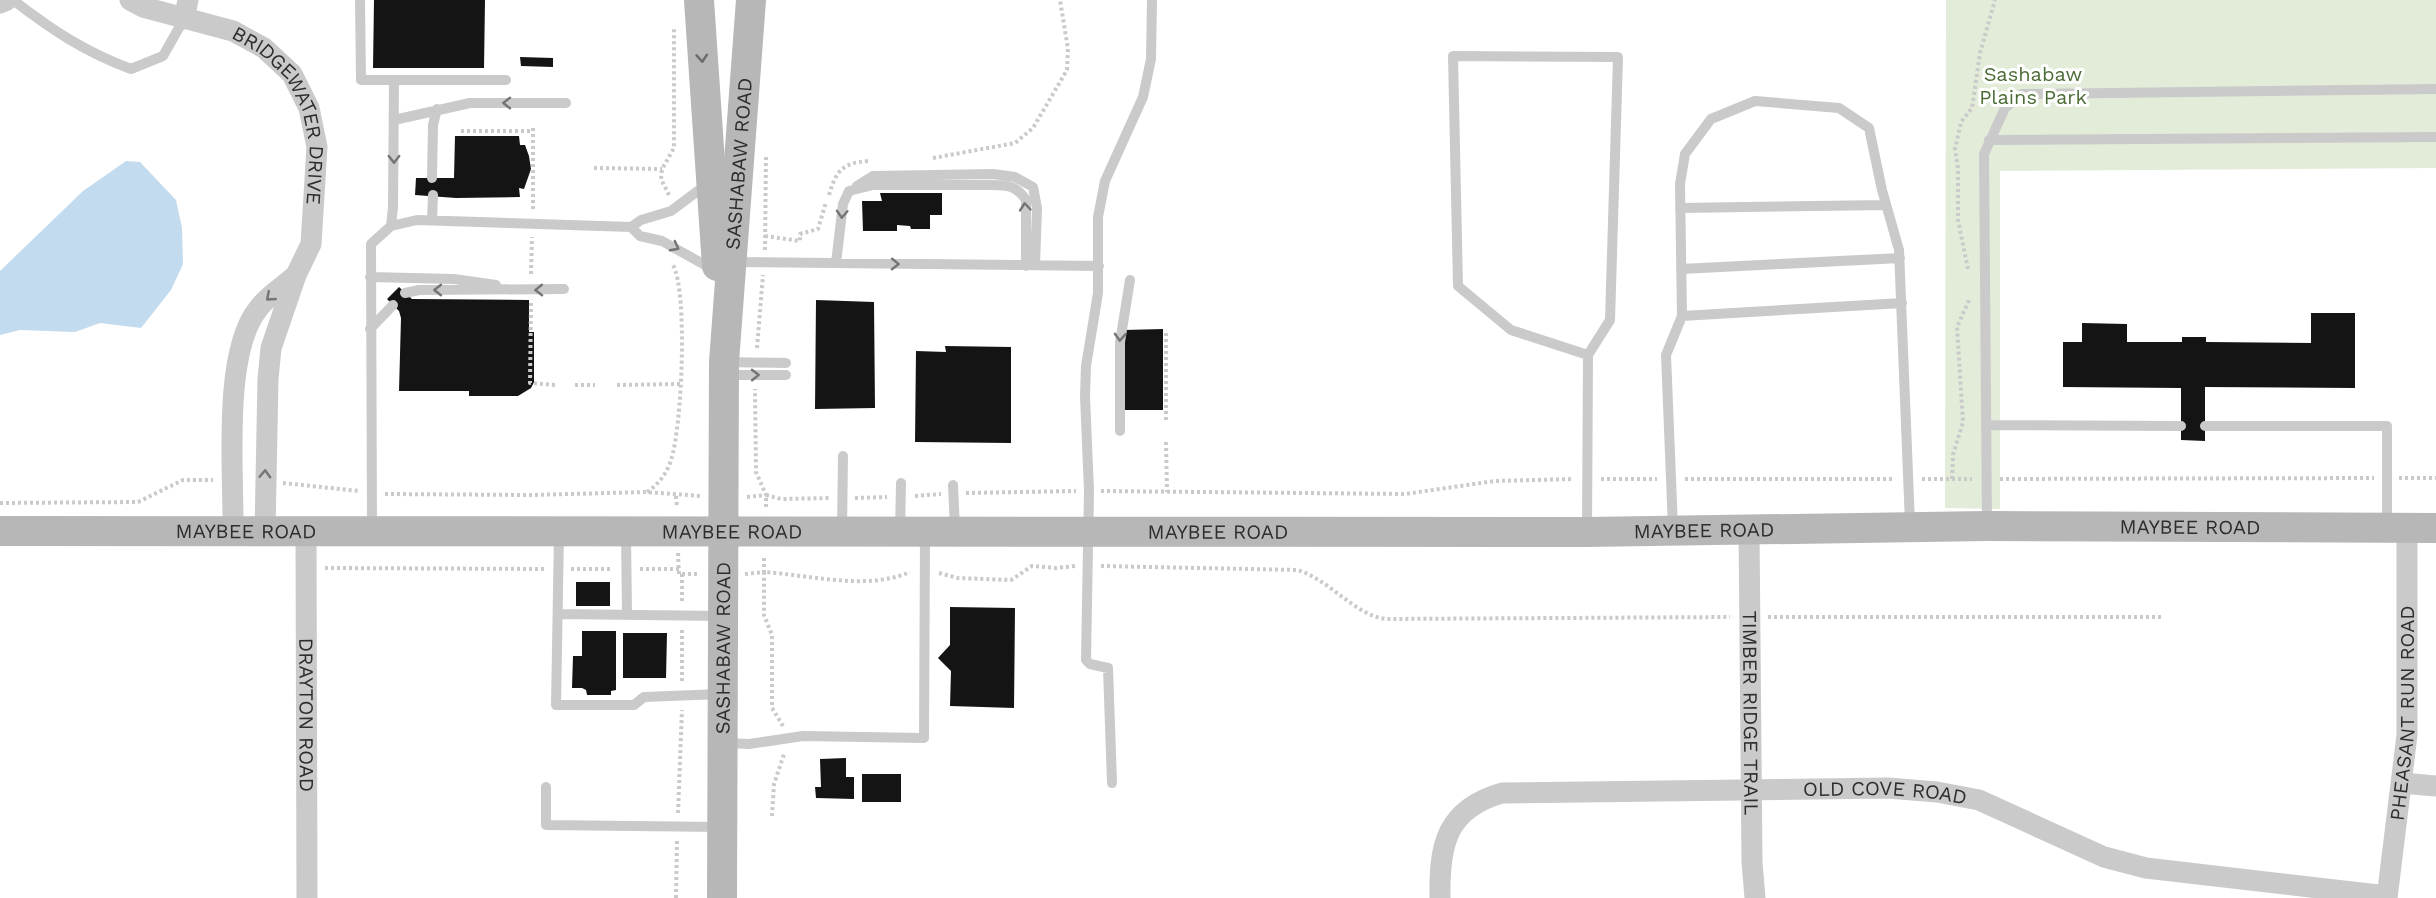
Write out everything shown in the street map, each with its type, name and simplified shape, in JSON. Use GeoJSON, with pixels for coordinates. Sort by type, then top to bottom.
{"type":"FeatureCollection","features":[{"type":"Feature","properties":{"kind":"main road","name":"SASHABAW ROAD"},"geometry":{"type":"LineString","coordinates":[[699,0],[711,181],[725,267]]}},
{"type":"Feature","properties":{"kind":"main road","name":"SASHABAW ROAD"},"geometry":{"type":"LineString","coordinates":[[722,898],[725,267],[751,0]]}},
{"type":"Feature","properties":{"kind":"main road","name":"MAYBEE ROAD"},"geometry":{"type":"LineString","coordinates":[[0,531],[1587,532],[1910,526],[2410,528]]}},
{"type":"Feature","properties":{"kind":"street"},"geometry":{"type":"LineString","coordinates":[[0,3],[7,0]]}},
{"type":"Feature","properties":{"kind":"street","name":"BRIDGEWATER DRIVE"},"geometry":{"type":"LineString","coordinates":[[130,0],[142,7],[186,9],[264,48],[292,74],[309,108],[317,147],[315,207],[311,244],[296,275],[274,338],[268,379],[264,480],[265,532]]}},
{"type":"Feature","properties":{"kind":"street","name":"BRIDGEWATER DRIVE"},"geometry":{"type":"LineString","coordinates":[[233,532],[236,377],[240,347],[247,327],[258,308],[296,275]]}},
{"type":"Feature","properties":{"kind":"street"},"geometry":{"type":"LineString","coordinates":[[236,377],[268,379]]}},
{"type":"Feature","properties":{"kind":"street","name":"PHEASANT RUN ROAD"},"geometry":{"type":"LineString","coordinates":[[2387,897],[2402,783],[2407,723],[2410,528]]}},
{"type":"Feature","properties":{"kind":"street","name":"TIMBER RIDGE TRAIL"},"geometry":{"type":"LineString","coordinates":[[1749,529],[1751,790],[1755,898]]}},
{"type":"Feature","properties":{"kind":"street","name":"DRAYTON ROAD"},"geometry":{"type":"LineString","coordinates":[[306,532],[307,898]]}},
{"type":"Feature","properties":{"kind":"street"},"geometry":{"type":"LineString","coordinates":[[2402,783],[2436,786]]}},
{"type":"Feature","properties":{"kind":"street","name":"OLD COVE ROAD"},"geometry":{"type":"LineString","coordinates":[[1440,898],[1440,855],[1449,834],[1464,811],[1482,799],[1502,794],[1888,788],[1937,792],[1979,800],[2104,857],[2146,868],[2387,897]]}},
{"type":"Feature","properties":{"kind":"lane"},"geometry":{"type":"LineString","coordinates":[[13,0],[57,34],[103,58],[131,69],[163,56],[186,9]]}},
{"type":"Feature","properties":{"kind":"lane"},"geometry":{"type":"LineString","coordinates":[[360,0],[361,80],[506,80]]}},
{"type":"Feature","properties":{"kind":"lane"},"geometry":{"type":"LineString","coordinates":[[1112,783],[1108,668],[1090,664],[1086,660],[1089,491],[1086,366],[1095,319],[1099,266],[1098,217],[1105,181],[1143,97],[1151,59],[1152,0]]}},
{"type":"Feature","properties":{"kind":"lane"},"geometry":{"type":"LineString","coordinates":[[1587,532],[1588,355],[1610,320],[1618,57],[1453,57],[1458,286],[1511,330],[1588,355]]}},
{"type":"Feature","properties":{"kind":"lane"},"geometry":{"type":"LineString","coordinates":[[391,226],[394,80]]}},
{"type":"Feature","properties":{"kind":"lane"},"geometry":{"type":"LineString","coordinates":[[1987,526],[1984,154],[2005,108],[2022,94],[2436,89]]}},
{"type":"Feature","properties":{"kind":"lane"},"geometry":{"type":"LineString","coordinates":[[1673,531],[1666,355],[1682,315],[1680,184],[1685,154],[1711,119],[1755,101],[1839,108],[1869,128],[1900,258],[1910,526]]}},
{"type":"Feature","properties":{"kind":"lane"},"geometry":{"type":"LineString","coordinates":[[394,120],[470,103],[566,103]]}},
{"type":"Feature","properties":{"kind":"lane"},"geometry":{"type":"LineString","coordinates":[[432,178],[433,125],[437,109]]}},
{"type":"Feature","properties":{"kind":"lane"},"geometry":{"type":"LineString","coordinates":[[1989,140],[2436,137]]}},
{"type":"Feature","properties":{"kind":"lane"},"geometry":{"type":"LineString","coordinates":[[372,533],[370,493],[371,244],[391,226],[417,220],[631,227],[641,220],[671,212],[711,181]]}},
{"type":"Feature","properties":{"kind":"lane"},"geometry":{"type":"LineString","coordinates":[[836,263],[843,204],[849,191],[873,185],[1010,185],[1021,191],[1026,200],[1030,265]]}},
{"type":"Feature","properties":{"kind":"lane"},"geometry":{"type":"LineString","coordinates":[[432,220],[433,195]]}},
{"type":"Feature","properties":{"kind":"lane"},"geometry":{"type":"LineString","coordinates":[[1680,208],[1886,205]]}},
{"type":"Feature","properties":{"kind":"lane"},"geometry":{"type":"LineString","coordinates":[[631,227],[640,236],[662,241],[725,267],[836,263],[1099,266]]}},
{"type":"Feature","properties":{"kind":"lane"},"geometry":{"type":"LineString","coordinates":[[1681,269],[1900,258]]}},
{"type":"Feature","properties":{"kind":"lane"},"geometry":{"type":"LineString","coordinates":[[370,278],[454,279],[514,290]]}},
{"type":"Feature","properties":{"kind":"lane"},"geometry":{"type":"LineString","coordinates":[[1120,431],[1120,342],[1130,280]]}},
{"type":"Feature","properties":{"kind":"lane"},"geometry":{"type":"LineString","coordinates":[[405,292],[564,289]]}},
{"type":"Feature","properties":{"kind":"lane"},"geometry":{"type":"LineString","coordinates":[[1682,315],[1902,303]]}},
{"type":"Feature","properties":{"kind":"lane"},"geometry":{"type":"LineString","coordinates":[[370,329],[393,305]]}},
{"type":"Feature","properties":{"kind":"lane"},"geometry":{"type":"LineString","coordinates":[[724,368],[786,369]]}},
{"type":"Feature","properties":{"kind":"lane"},"geometry":{"type":"LineString","coordinates":[[1986,424],[2181,426]]}},
{"type":"Feature","properties":{"kind":"lane"},"geometry":{"type":"LineString","coordinates":[[2205,426],[2387,426],[2387,478],[2410,528]]}},
{"type":"Feature","properties":{"kind":"lane"},"geometry":{"type":"LineString","coordinates":[[842,531],[843,456]]}},
{"type":"Feature","properties":{"kind":"lane"},"geometry":{"type":"LineString","coordinates":[[723,743],[749,744],[803,736],[924,738],[925,573],[901,483]]}},
{"type":"Feature","properties":{"kind":"lane"},"geometry":{"type":"LineString","coordinates":[[953,484],[955,531]]}},
{"type":"Feature","properties":{"kind":"lane"},"geometry":{"type":"LineString","coordinates":[[559,533],[556,705],[634,705],[644,698],[723,694]]}},
{"type":"Feature","properties":{"kind":"lane"},"geometry":{"type":"LineString","coordinates":[[626,533],[627,615]]}},
{"type":"Feature","properties":{"kind":"lane"},"geometry":{"type":"LineString","coordinates":[[558,614],[723,616]]}},
{"type":"Feature","properties":{"kind":"lane"},"geometry":{"type":"LineString","coordinates":[[546,787],[546,825],[722,827]]}},
{"type":"Feature","properties":{"kind":"path"},"geometry":{"type":"LineString","coordinates":[[922,158],[945,157],[1015,143],[1033,128],[1067,70],[1068,49],[1060,0]]}},
{"type":"Feature","properties":{"kind":"path"},"geometry":{"type":"LineString","coordinates":[[1969,275],[1958,220],[1958,168],[1955,149],[1961,122],[1972,108],[1980,53],[1995,0]]}},
{"type":"Feature","properties":{"kind":"path"},"geometry":{"type":"LineString","coordinates":[[461,131],[533,130],[535,167],[533,205]]}},
{"type":"Feature","properties":{"kind":"path"},"geometry":{"type":"LineString","coordinates":[[765,236],[800,241],[800,234],[818,229],[835,176],[850,162],[874,161]]}},
{"type":"Feature","properties":{"kind":"path"},"geometry":{"type":"LineString","coordinates":[[594,168],[662,169]]}},
{"type":"Feature","properties":{"kind":"path"},"geometry":{"type":"LineString","coordinates":[[1952,479],[1953,455],[1963,422],[1957,327],[1971,296]]}},
{"type":"Feature","properties":{"kind":"path"},"geometry":{"type":"LineString","coordinates":[[1166,330],[1166,420]]}},
{"type":"Feature","properties":{"kind":"path"},"geometry":{"type":"LineString","coordinates":[[530,383],[555,385]]}},
{"type":"Feature","properties":{"kind":"path"},"geometry":{"type":"LineString","coordinates":[[616,385],[681,384]]}},
{"type":"Feature","properties":{"kind":"path"},"geometry":{"type":"LineString","coordinates":[[575,385],[595,385]]}},
{"type":"Feature","properties":{"kind":"path"},"geometry":{"type":"LineString","coordinates":[[1166,442],[1167,492]]}},
{"type":"Feature","properties":{"kind":"path"},"geometry":{"type":"LineString","coordinates":[[1001,490],[1405,494],[1495,480],[2436,478]]}},
{"type":"Feature","properties":{"kind":"path"},"geometry":{"type":"LineString","coordinates":[[0,503],[138,502],[183,480],[234,480]]}},
{"type":"Feature","properties":{"kind":"path"},"geometry":{"type":"LineString","coordinates":[[264,480],[413,496],[646,492],[674,496]]}},
{"type":"Feature","properties":{"kind":"path"},"geometry":{"type":"LineString","coordinates":[[754,574],[764,572],[799,574],[824,580],[897,579],[909,572],[947,573],[958,578],[1011,580],[1032,566],[1298,570],[1325,582],[1371,616],[1386,619],[2163,617]]}},
{"type":"Feature","properties":{"kind":"path"},"geometry":{"type":"LineString","coordinates":[[306,567],[434,569]]}},
{"type":"Feature","properties":{"kind":"path"},"geometry":{"type":"LineString","coordinates":[[764,572],[764,615],[772,635],[772,708],[784,727],[784,756],[774,784],[772,816]]}},
{"type":"Feature","properties":{"kind":"path"},"geometry":{"type":"LineString","coordinates":[[676,898],[678,826]]}},
{"type":"Feature","properties":{"kind":"green space","name":"Sashabaw Plains Park"},"geometry":{"type":"Polygon","coordinates":[[[1946,0],[2436,0],[2436,168],[2000,171],[2000,509],[1945,508],[1946,0]]]}},
{"type":"Feature","properties":{"kind":"water"},"geometry":{"type":"Polygon","coordinates":[[[126,161],[140,162],[176,200],[182,228],[183,264],[171,290],[141,328],[100,323],[75,332],[20,330],[0,335],[0,271],[83,191],[126,161]]]}},
{"type":"Feature","properties":{"kind":"building"},"geometry":{"type":"Polygon","coordinates":[[[374,0],[485,0],[484,68],[373,68],[374,0]]]}},
{"type":"Feature","properties":{"kind":"building"},"geometry":{"type":"Polygon","coordinates":[[[520,57],[553,58],[553,67],[521,66],[520,57]]]}},
{"type":"Feature","properties":{"kind":"building"},"geometry":{"type":"Polygon","coordinates":[[[455,136],[519,136],[520,145],[525,145],[529,156],[531,169],[524,189],[519,188],[520,197],[456,198],[415,195],[416,178],[454,178],[455,136]]]}},
{"type":"Feature","properties":{"kind":"building"},"geometry":{"type":"Polygon","coordinates":[[[880,193],[942,193],[942,215],[930,215],[930,229],[911,229],[910,226],[897,225],[897,231],[863,231],[862,201],[882,201],[880,193]]]}},
{"type":"Feature","properties":{"kind":"building"},"geometry":{"type":"Polygon","coordinates":[[[399,287],[412,299],[529,300],[529,332],[534,332],[534,382],[531,388],[518,396],[469,396],[469,391],[399,391],[401,318],[399,311],[387,299],[399,287]]]}},
{"type":"Feature","properties":{"kind":"building"},"geometry":{"type":"Polygon","coordinates":[[[816,300],[874,302],[875,408],[815,409],[816,300]]]}},
{"type":"Feature","properties":{"kind":"building"},"geometry":{"type":"Polygon","coordinates":[[[2311,313],[2355,313],[2355,388],[2205,387],[2205,441],[2181,440],[2181,388],[2063,387],[2063,342],[2082,342],[2082,323],[2127,324],[2127,342],[2182,342],[2182,337],[2206,337],[2206,342],[2311,343],[2311,313]]]}},
{"type":"Feature","properties":{"kind":"building"},"geometry":{"type":"Polygon","coordinates":[[[1163,329],[1163,410],[1125,410],[1124,330],[1163,329]]]}},
{"type":"Feature","properties":{"kind":"building"},"geometry":{"type":"Polygon","coordinates":[[[945,346],[1011,347],[1011,443],[915,442],[916,351],[946,352],[945,346]]]}},
{"type":"Feature","properties":{"kind":"building"},"geometry":{"type":"Polygon","coordinates":[[[576,582],[610,582],[610,606],[576,606],[576,582]]]}},
{"type":"Feature","properties":{"kind":"building"},"geometry":{"type":"Polygon","coordinates":[[[950,607],[1015,608],[1014,708],[950,706],[951,671],[938,658],[950,645],[950,607]]]}},
{"type":"Feature","properties":{"kind":"building"},"geometry":{"type":"Polygon","coordinates":[[[582,631],[616,631],[616,690],[611,691],[611,695],[587,695],[586,690],[582,688],[572,688],[573,656],[582,656],[582,631]]]}},
{"type":"Feature","properties":{"kind":"building"},"geometry":{"type":"Polygon","coordinates":[[[623,633],[667,633],[666,678],[623,678],[623,633]]]}},
{"type":"Feature","properties":{"kind":"building"},"geometry":{"type":"Polygon","coordinates":[[[846,758],[846,777],[854,777],[854,799],[816,798],[815,787],[821,787],[820,759],[846,758]]]}},
{"type":"Feature","properties":{"kind":"building"},"geometry":{"type":"Polygon","coordinates":[[[862,774],[901,774],[901,802],[862,802],[862,774]]]}}]}
